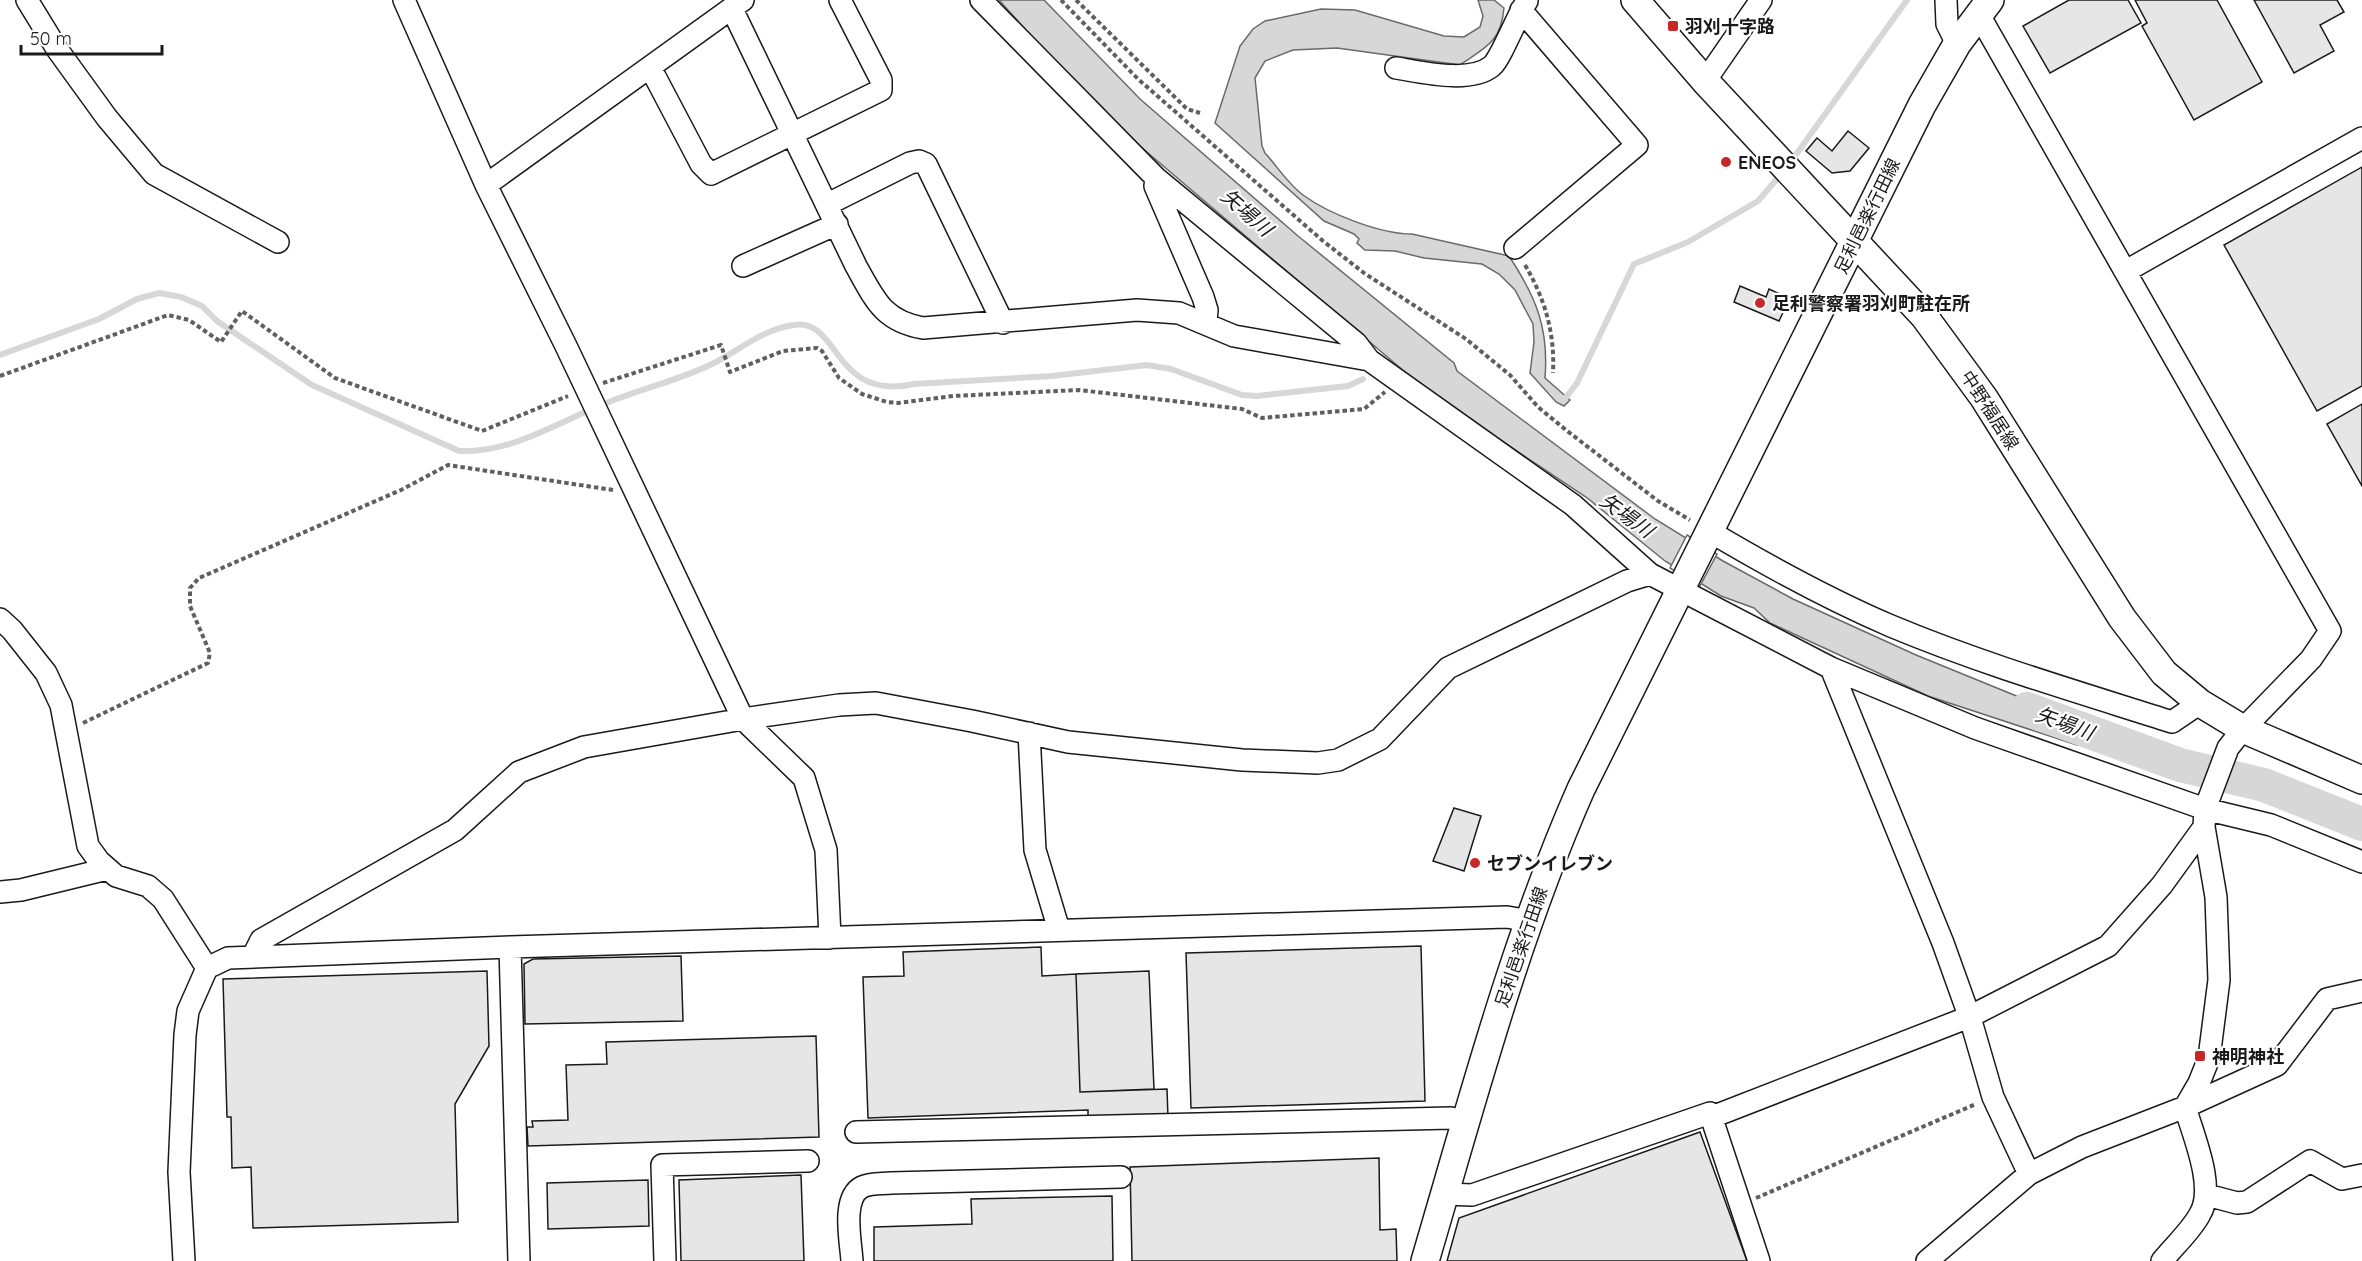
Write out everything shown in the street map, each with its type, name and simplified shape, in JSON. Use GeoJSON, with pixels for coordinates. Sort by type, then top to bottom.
{"type":"FeatureCollection","features":[{"type":"Feature","properties":{"kind":"main road","name":"中野福居線"},"geometry":{"type":"LineString","coordinates":[[1635,0],[1705,81],[1924,316],[1954,356],[2143,649],[2164,673],[2199,703],[2235,739],[2362,780]]}},
{"type":"Feature","properties":{"kind":"main road","name":"足利邑楽行田線"},"geometry":{"type":"LineString","coordinates":[[1425,1261],[1529,921],[1581,789],[1682,586],[1703,529],[1855,240],[1922,105],[1957,44],[1984,7]]}},
{"type":"Feature","properties":{"kind":"street"},"geometry":{"type":"LineString","coordinates":[[27,0],[57,49],[107,118],[154,174],[278,242]]}},
{"type":"Feature","properties":{"kind":"street"},"geometry":{"type":"LineString","coordinates":[[404,0],[486,185],[743,719],[804,778],[826,850],[830,938]]}},
{"type":"Feature","properties":{"kind":"street"},"geometry":{"type":"LineString","coordinates":[[651,69],[700,164],[711,174],[881,90],[881,80],[840,0]]}},
{"type":"Feature","properties":{"kind":"street"},"geometry":{"type":"LineString","coordinates":[[981,0],[1156,178],[1356,343],[1369,360],[1573,505],[1650,574],[1682,586],[1831,668],[1975,728],[2206,811],[2271,825],[2362,862]]}},
{"type":"Feature","properties":{"kind":"street"},"geometry":{"type":"LineString","coordinates":[[1705,81],[1761,0]]}},
{"type":"Feature","properties":{"kind":"street"},"geometry":{"type":"LineString","coordinates":[[1946,0],[1947,24],[1957,44]]}},
{"type":"Feature","properties":{"kind":"street"},"geometry":{"type":"LineString","coordinates":[[486,185],[651,69],[738,4],[794,133],[837,224],[871,292],[895,321],[923,328],[1137,310],[1179,313],[1206,322],[1234,336],[1369,360]]}},
{"type":"Feature","properties":{"kind":"street"},"geometry":{"type":"LineString","coordinates":[[1396,68],[1448,76],[1479,73],[1493,65],[1524,5],[1637,145],[1515,248]]}},
{"type":"Feature","properties":{"kind":"street"},"geometry":{"type":"LineString","coordinates":[[1712,1118],[1969,1017],[2108,946],[2162,885],[2206,811],[2235,739],[2311,659],[2330,631],[2126,272],[1984,7]]}},
{"type":"Feature","properties":{"kind":"street"},"geometry":{"type":"LineString","coordinates":[[2126,272],[2362,138]]}},
{"type":"Feature","properties":{"kind":"street"},"geometry":{"type":"LineString","coordinates":[[828,204],[909,163],[919,161],[927,164],[1003,323]]}},
{"type":"Feature","properties":{"kind":"street"},"geometry":{"type":"LineString","coordinates":[[1156,178],[1155,186],[1203,297],[1207,310],[1206,322]]}},
{"type":"Feature","properties":{"kind":"street"},"geometry":{"type":"LineString","coordinates":[[743,266],[837,224]]}},
{"type":"Feature","properties":{"kind":"street"},"geometry":{"type":"LineString","coordinates":[[1703,529],[1820,593],[1891,626],[1979,660],[2172,722],[2199,703]]}},
{"type":"Feature","properties":{"kind":"street"},"geometry":{"type":"LineString","coordinates":[[253,956],[261,940],[455,830],[519,772],[584,747],[743,719],[839,705],[876,703],[1068,742],[1179,755],[1318,763],[1338,760],[1380,739],[1449,668],[1627,582],[1650,574]]}},
{"type":"Feature","properties":{"kind":"street"},"geometry":{"type":"LineString","coordinates":[[0,619],[46,673],[61,705],[88,846],[107,869],[116,876],[148,886],[163,899],[207,968]]}},
{"type":"Feature","properties":{"kind":"street"},"geometry":{"type":"LineString","coordinates":[[1831,668],[1943,943],[1969,1017],[1993,1097],[2029,1174]]}},
{"type":"Feature","properties":{"kind":"street"},"geometry":{"type":"LineString","coordinates":[[1029,733],[1035,850],[1059,930]]}},
{"type":"Feature","properties":{"kind":"street"},"geometry":{"type":"LineString","coordinates":[[2162,1261],[2200,1214],[2207,1195],[2202,1165],[2185,1107],[2199,1083],[2209,1058],[2219,980],[2216,897],[2206,811]]}},
{"type":"Feature","properties":{"kind":"street"},"geometry":{"type":"LineString","coordinates":[[0,892],[21,890],[107,869]]}},
{"type":"Feature","properties":{"kind":"street"},"geometry":{"type":"LineString","coordinates":[[184,1261],[179,1172],[188,1011],[207,968],[228,958],[510,947],[1507,917],[1529,921]]}},
{"type":"Feature","properties":{"kind":"street"},"geometry":{"type":"LineString","coordinates":[[510,947],[519,1261]]}},
{"type":"Feature","properties":{"kind":"street"},"geometry":{"type":"LineString","coordinates":[[1927,1261],[2029,1174],[2082,1146],[2185,1107],[2277,1065],[2327,999],[2362,991]]}},
{"type":"Feature","properties":{"kind":"street"},"geometry":{"type":"LineString","coordinates":[[1445,1194],[1472,1195],[1710,1113],[1759,1261]]}},
{"type":"Feature","properties":{"kind":"street"},"geometry":{"type":"LineString","coordinates":[[856,1132],[1451,1118],[1466,1123]]}},
{"type":"Feature","properties":{"kind":"street"},"geometry":{"type":"LineString","coordinates":[[665,1261],[662,1165],[808,1161]]}},
{"type":"Feature","properties":{"kind":"street"},"geometry":{"type":"LineString","coordinates":[[2207,1195],[2237,1203],[2247,1202],[2310,1161],[2342,1179],[2362,1175]]}},
{"type":"Feature","properties":{"kind":"street"},"geometry":{"type":"LineString","coordinates":[[852,1261],[850,1207],[854,1194],[862,1187],[875,1184],[1121,1177]]}},
{"type":"Feature","properties":{"kind":"path"},"geometry":{"type":"LineString","coordinates":[[1061,0],[1138,79],[1323,241],[1364,273],[1466,339],[1510,375],[1538,407],[1559,424],[1658,501],[1703,529]]}},
{"type":"Feature","properties":{"kind":"path"},"geometry":{"type":"LineString","coordinates":[[1076,0],[1187,109],[1200,113]]}},
{"type":"Feature","properties":{"kind":"path"},"geometry":{"type":"LineString","coordinates":[[1515,248],[1536,283],[1546,310],[1553,335],[1553,373]]}},
{"type":"Feature","properties":{"kind":"path"},"geometry":{"type":"LineString","coordinates":[[0,376],[168,315],[189,320],[221,342],[242,312],[335,378],[482,431],[586,391],[721,345],[730,372],[783,351],[817,348],[822,351],[839,378],[862,394],[898,403],[953,396],[1078,390],[1242,409],[1262,418],[1365,409],[1372,406],[1398,379]]}},
{"type":"Feature","properties":{"kind":"path"},"geometry":{"type":"LineString","coordinates":[[66,730],[208,663],[210,653],[190,606],[190,588],[199,578],[401,490],[448,465],[617,490],[640,501]]}},
{"type":"Feature","properties":{"kind":"path"},"geometry":{"type":"LineString","coordinates":[[1740,1205],[1993,1097]]}},
{"type":"Feature","properties":{"kind":"water"},"geometry":{"type":"Polygon","coordinates":[[[999,0],[1044,0],[1140,99],[1298,236],[1454,363],[1457,371],[1655,519],[1723,561],[1793,599],[1916,655],[2068,717],[2077,745],[1928,696],[1770,623],[1754,608],[1721,596],[1665,561],[1586,497],[1432,395],[1141,147],[1072,81],[999,0]]]}},
{"type":"Feature","properties":{"kind":"water"},"geometry":{"type":"Polygon","coordinates":[[[1478,0],[1494,0],[1504,8],[1500,29],[1491,42],[1460,65],[1337,48],[1293,50],[1265,61],[1255,78],[1262,146],[1265,153],[1298,191],[1340,216],[1385,231],[1412,234],[1509,256],[1527,285],[1539,314],[1545,344],[1545,378],[1570,400],[1564,406],[1556,402],[1530,373],[1534,342],[1533,324],[1515,290],[1499,274],[1482,264],[1424,258],[1395,251],[1365,250],[1357,243],[1359,239],[1354,234],[1324,221],[1215,123],[1240,46],[1253,29],[1265,21],[1321,9],[1355,10],[1444,36],[1464,37],[1480,27],[1483,16],[1478,0]]]}},
{"type":"Feature","properties":{"kind":"pier"},"geometry":{"type":"Polygon","coordinates":[[[1687,535],[1717,554],[1700,586],[1670,568],[1687,535]]]}},
{"type":"Feature","properties":{"kind":"building"},"geometry":{"type":"Polygon","coordinates":[[[2069,0],[2128,0],[2141,23],[2050,73],[2023,26],[2069,0]]]}},
{"type":"Feature","properties":{"kind":"building"},"geometry":{"type":"Polygon","coordinates":[[[2135,0],[2217,0],[2262,82],[2194,120],[2142,26],[2147,23],[2135,0]]]}},
{"type":"Feature","properties":{"kind":"building"},"geometry":{"type":"Polygon","coordinates":[[[2254,0],[2337,0],[2344,12],[2320,25],[2334,51],[2294,73],[2254,0]]]}},
{"type":"Feature","properties":{"kind":"building"},"geometry":{"type":"Polygon","coordinates":[[[1848,131],[1869,148],[1850,171],[1832,173],[1806,151],[1817,138],[1832,151],[1848,131]]]}},
{"type":"Feature","properties":{"kind":"building"},"geometry":{"type":"Polygon","coordinates":[[[2362,167],[2362,386],[2317,411],[2224,245],[2362,167]]]}},
{"type":"Feature","properties":{"kind":"building","name":"足利警察署羽刈町駐在所"},"geometry":{"type":"Polygon","coordinates":[[[1740,286],[1766,297],[1769,289],[1782,295],[1779,301],[1787,304],[1779,321],[1734,302],[1740,286]]]}},
{"type":"Feature","properties":{"kind":"building"},"geometry":{"type":"Polygon","coordinates":[[[2362,404],[2362,486],[2327,424],[2362,404]]]}},
{"type":"Feature","properties":{"kind":"building"},"geometry":{"type":"Polygon","coordinates":[[[1454,808],[1481,816],[1464,871],[1433,861],[1454,808]]]}},
{"type":"Feature","properties":{"kind":"building"},"geometry":{"type":"Polygon","coordinates":[[[1421,946],[1425,1101],[1191,1108],[1186,953],[1421,946]]]}},
{"type":"Feature","properties":{"kind":"building"},"geometry":{"type":"Polygon","coordinates":[[[1041,947],[1042,976],[1076,974],[1080,1092],[1167,1089],[1168,1118],[1088,1122],[1088,1110],[868,1118],[863,977],[904,976],[903,952],[1041,947]]]}},
{"type":"Feature","properties":{"kind":"building"},"geometry":{"type":"Polygon","coordinates":[[[681,956],[683,1021],[525,1024],[524,964],[533,959],[681,956]]]}},
{"type":"Feature","properties":{"kind":"building"},"geometry":{"type":"Polygon","coordinates":[[[487,971],[489,1046],[455,1104],[458,1222],[253,1228],[251,1167],[232,1168],[231,1117],[227,1117],[223,979],[487,971]]]}},
{"type":"Feature","properties":{"kind":"building"},"geometry":{"type":"Polygon","coordinates":[[[1149,971],[1154,1089],[1080,1092],[1076,974],[1149,971]]]}},
{"type":"Feature","properties":{"kind":"building"},"geometry":{"type":"Polygon","coordinates":[[[816,1036],[819,1137],[528,1146],[527,1127],[533,1127],[532,1121],[568,1120],[566,1065],[607,1064],[606,1042],[816,1036]]]}},
{"type":"Feature","properties":{"kind":"building"},"geometry":{"type":"Polygon","coordinates":[[[1700,1132],[1747,1261],[1447,1261],[1459,1218],[1700,1132]]]}},
{"type":"Feature","properties":{"kind":"building"},"geometry":{"type":"Polygon","coordinates":[[[1379,1158],[1380,1230],[1396,1229],[1397,1261],[1132,1261],[1130,1167],[1379,1158]]]}},
{"type":"Feature","properties":{"kind":"building"},"geometry":{"type":"Polygon","coordinates":[[[801,1175],[804,1261],[681,1261],[679,1180],[801,1175]]]}},
{"type":"Feature","properties":{"kind":"building"},"geometry":{"type":"Polygon","coordinates":[[[648,1180],[649,1226],[548,1229],[547,1183],[648,1180]]]}},
{"type":"Feature","properties":{"kind":"building"},"geometry":{"type":"Polygon","coordinates":[[[1112,1196],[1113,1261],[874,1261],[874,1227],[972,1224],[971,1199],[1112,1196]]]}},
{"type":"Feature","properties":{"kind":"waterway"},"geometry":{"type":"LineString","coordinates":[[1790,163],[1907,0]]}},
{"type":"Feature","properties":{"kind":"waterway"},"geometry":{"type":"LineString","coordinates":[[1562,399],[1564,400],[1577,383],[1634,264],[1688,242],[1758,201],[1782,173]]}},
{"type":"Feature","properties":{"kind":"waterway"},"geometry":{"type":"LineString","coordinates":[[0,355],[99,319],[137,299],[159,293],[181,297],[202,306],[217,321],[312,385],[459,451],[499,447],[536,434],[609,402],[703,368],[773,330],[794,325],[809,326],[821,334],[853,371],[868,381],[887,386],[1052,376],[1147,365],[1171,369],[1242,395],[1257,396],[1348,386],[1363,379]]}},
{"type":"Feature","properties":{"kind":"waterway","name":"矢場川"},"geometry":{"type":"LineString","coordinates":[[2027,709],[2180,765],[2264,785],[2362,824]]}},
{"type":"Feature","properties":{"kind":"place","name":"羽刈十字路"},"geometry":{"type":"Point","coordinates":[1673,26]}},
{"type":"Feature","properties":{"kind":"place","name":"ENEOS"},"geometry":{"type":"Point","coordinates":[1726,162]}},
{"type":"Feature","properties":{"kind":"place","name":"足利警察署羽刈町駐在所"},"geometry":{"type":"Point","coordinates":[1760,303]}},
{"type":"Feature","properties":{"kind":"place","name":"セブンイレブン"},"geometry":{"type":"Point","coordinates":[1475,863]}},
{"type":"Feature","properties":{"kind":"place","name":"神明神社"},"geometry":{"type":"Point","coordinates":[2200,1056]}}]}
